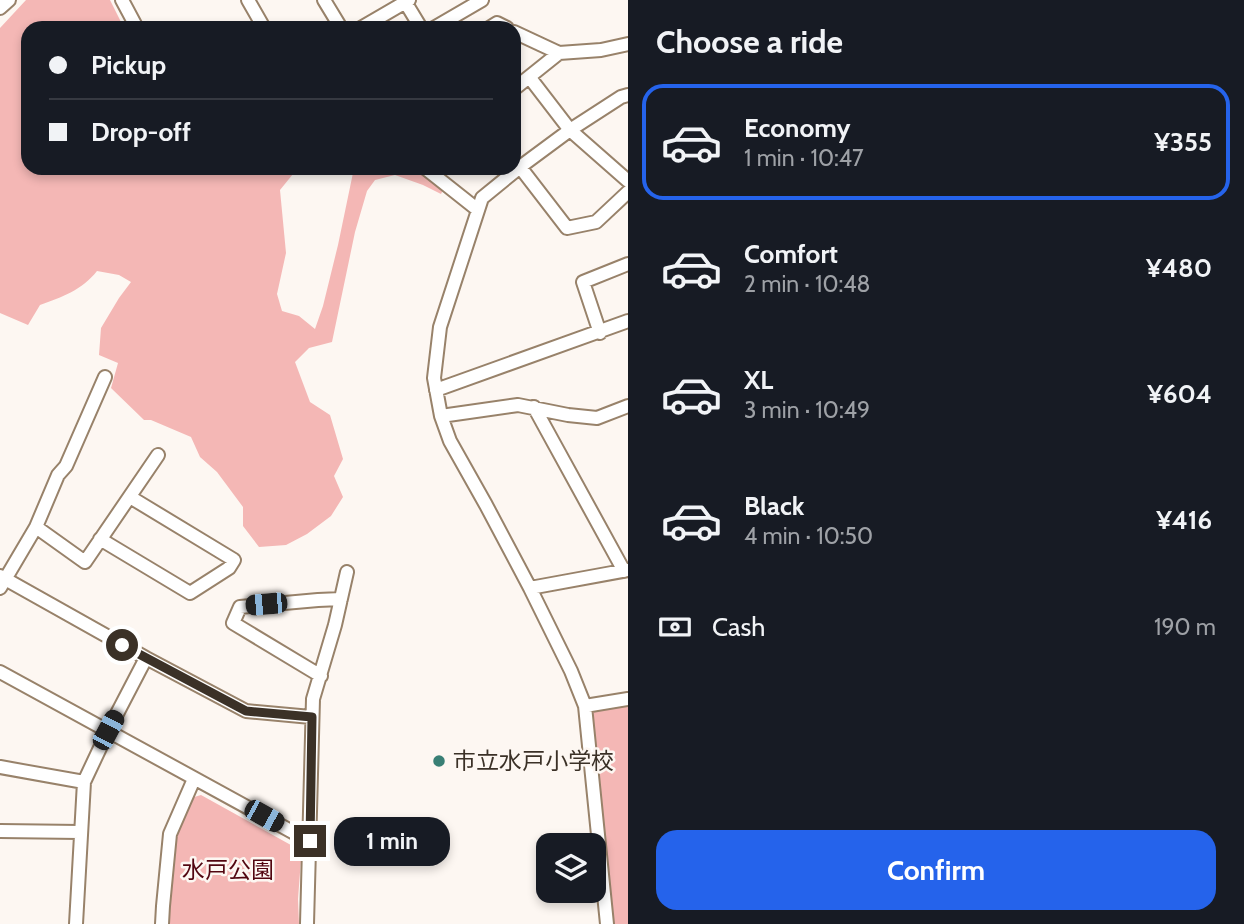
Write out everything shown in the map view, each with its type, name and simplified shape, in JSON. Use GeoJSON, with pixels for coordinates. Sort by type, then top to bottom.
{"type":"FeatureCollection","features":[{"type":"Feature","properties":{"kind":"street"},"geometry":{"type":"LineString","coordinates":[[0,8],[9,0]]}},
{"type":"Feature","properties":{"kind":"street"},"geometry":{"type":"LineString","coordinates":[[122,0],[132,21]]}},
{"type":"Feature","properties":{"kind":"street"},"geometry":{"type":"LineString","coordinates":[[248,0],[260,21]]}},
{"type":"Feature","properties":{"kind":"street"},"geometry":{"type":"LineString","coordinates":[[324,0],[337,21]]}},
{"type":"Feature","properties":{"kind":"street"},"geometry":{"type":"LineString","coordinates":[[446,21],[482,0]]}},
{"type":"Feature","properties":{"kind":"street"},"geometry":{"type":"LineString","coordinates":[[373,21],[406,1],[417,21]]}},
{"type":"Feature","properties":{"kind":"street"},"geometry":{"type":"LineString","coordinates":[[521,35],[559,53],[601,50],[628,44]]}},
{"type":"Feature","properties":{"kind":"street"},"geometry":{"type":"LineString","coordinates":[[521,84],[559,53]]}},
{"type":"Feature","properties":{"kind":"street"},"geometry":{"type":"LineString","coordinates":[[530,78],[570,130],[628,181]]}},
{"type":"Feature","properties":{"kind":"street"},"geometry":{"type":"LineString","coordinates":[[521,166],[570,130],[628,95]]}},
{"type":"Feature","properties":{"kind":"street"},"geometry":{"type":"LineString","coordinates":[[521,168],[567,228],[596,222],[628,192]]}},
{"type":"Feature","properties":{"kind":"street"},"geometry":{"type":"LineString","coordinates":[[434,175],[478,210]]}},
{"type":"Feature","properties":{"kind":"street"},"geometry":{"type":"LineString","coordinates":[[510,175],[482,198],[440,327],[434,378],[441,416],[450,441],[530,588],[585,706],[607,924]]}},
{"type":"Feature","properties":{"kind":"street"},"geometry":{"type":"LineString","coordinates":[[600,333],[583,282],[628,264]]}},
{"type":"Feature","properties":{"kind":"street"},"geometry":{"type":"LineString","coordinates":[[436,390],[628,321]]}},
{"type":"Feature","properties":{"kind":"street"},"geometry":{"type":"LineString","coordinates":[[105,377],[36,527],[2,581],[246,711],[312,717]]}},
{"type":"Feature","properties":{"kind":"street"},"geometry":{"type":"LineString","coordinates":[[441,416],[518,405],[597,418],[628,407]]}},
{"type":"Feature","properties":{"kind":"street"},"geometry":{"type":"LineString","coordinates":[[530,588],[626,571],[534,407]]}},
{"type":"Feature","properties":{"kind":"street"},"geometry":{"type":"LineString","coordinates":[[36,527],[85,562],[158,455]]}},
{"type":"Feature","properties":{"kind":"street"},"geometry":{"type":"LineString","coordinates":[[100,539],[190,593],[229,568],[234,560],[130,497]]}},
{"type":"Feature","properties":{"kind":"street"},"geometry":{"type":"LineString","coordinates":[[307,924],[313,699],[347,572]]}},
{"type":"Feature","properties":{"kind":"street"},"geometry":{"type":"LineString","coordinates":[[321,676],[233,623],[240,607],[341,599]]}},
{"type":"Feature","properties":{"kind":"street"},"geometry":{"type":"LineString","coordinates":[[76,924],[84,782],[146,658]]}},
{"type":"Feature","properties":{"kind":"street"},"geometry":{"type":"LineString","coordinates":[[0,672],[310,841]]}},
{"type":"Feature","properties":{"kind":"street"},"geometry":{"type":"LineString","coordinates":[[585,706],[628,699]]}},
{"type":"Feature","properties":{"kind":"street"},"geometry":{"type":"LineString","coordinates":[[0,767],[84,782]]}},
{"type":"Feature","properties":{"kind":"street"},"geometry":{"type":"LineString","coordinates":[[162,924],[170,834],[194,779]]}},
{"type":"Feature","properties":{"kind":"street"},"geometry":{"type":"LineString","coordinates":[[0,831],[80,832]]}},
{"type":"Feature","properties":{"kind":"green space"},"geometry":{"type":"Polygon","coordinates":[[[26,0],[110,0],[120,21],[21,21],[21,175],[292,175],[280,190],[286,253],[277,294],[282,311],[299,316],[315,329],[338,245],[353,175],[395,175],[375,180],[367,191],[355,232],[332,342],[309,348],[295,362],[310,402],[330,415],[343,459],[334,476],[343,497],[331,516],[307,534],[286,545],[259,547],[243,526],[243,507],[217,472],[200,457],[191,437],[151,420],[144,420],[111,388],[118,363],[99,355],[101,328],[131,282],[119,275],[97,271],[78,288],[40,305],[28,325],[0,313],[0,28],[26,0]]]}},
{"type":"Feature","properties":{"kind":"green space"},"geometry":{"type":"Polygon","coordinates":[[[395,175],[423,175],[443,190],[441,194],[395,175]]]}},
{"type":"Feature","properties":{"kind":"green space"},"geometry":{"type":"Polygon","coordinates":[[[628,702],[628,924],[611,924],[606,877],[606,833],[601,833],[588,709],[628,702]]]}},
{"type":"Feature","properties":{"kind":"green space","name":"水戸公園"},"geometry":{"type":"Polygon","coordinates":[[[201,795],[298,849],[301,859],[299,924],[167,924],[174,836],[191,798],[201,795]]]}},
{"type":"Feature","properties":{"kind":"place","name":"市立水戸小学校"},"geometry":{"type":"Point","coordinates":[439,761]}},
{"type":"Feature","properties":{"kind":"route"},"geometry":{"type":"LineString","coordinates":[[122,645],[246,711],[312,717],[310,841]]}}]}
